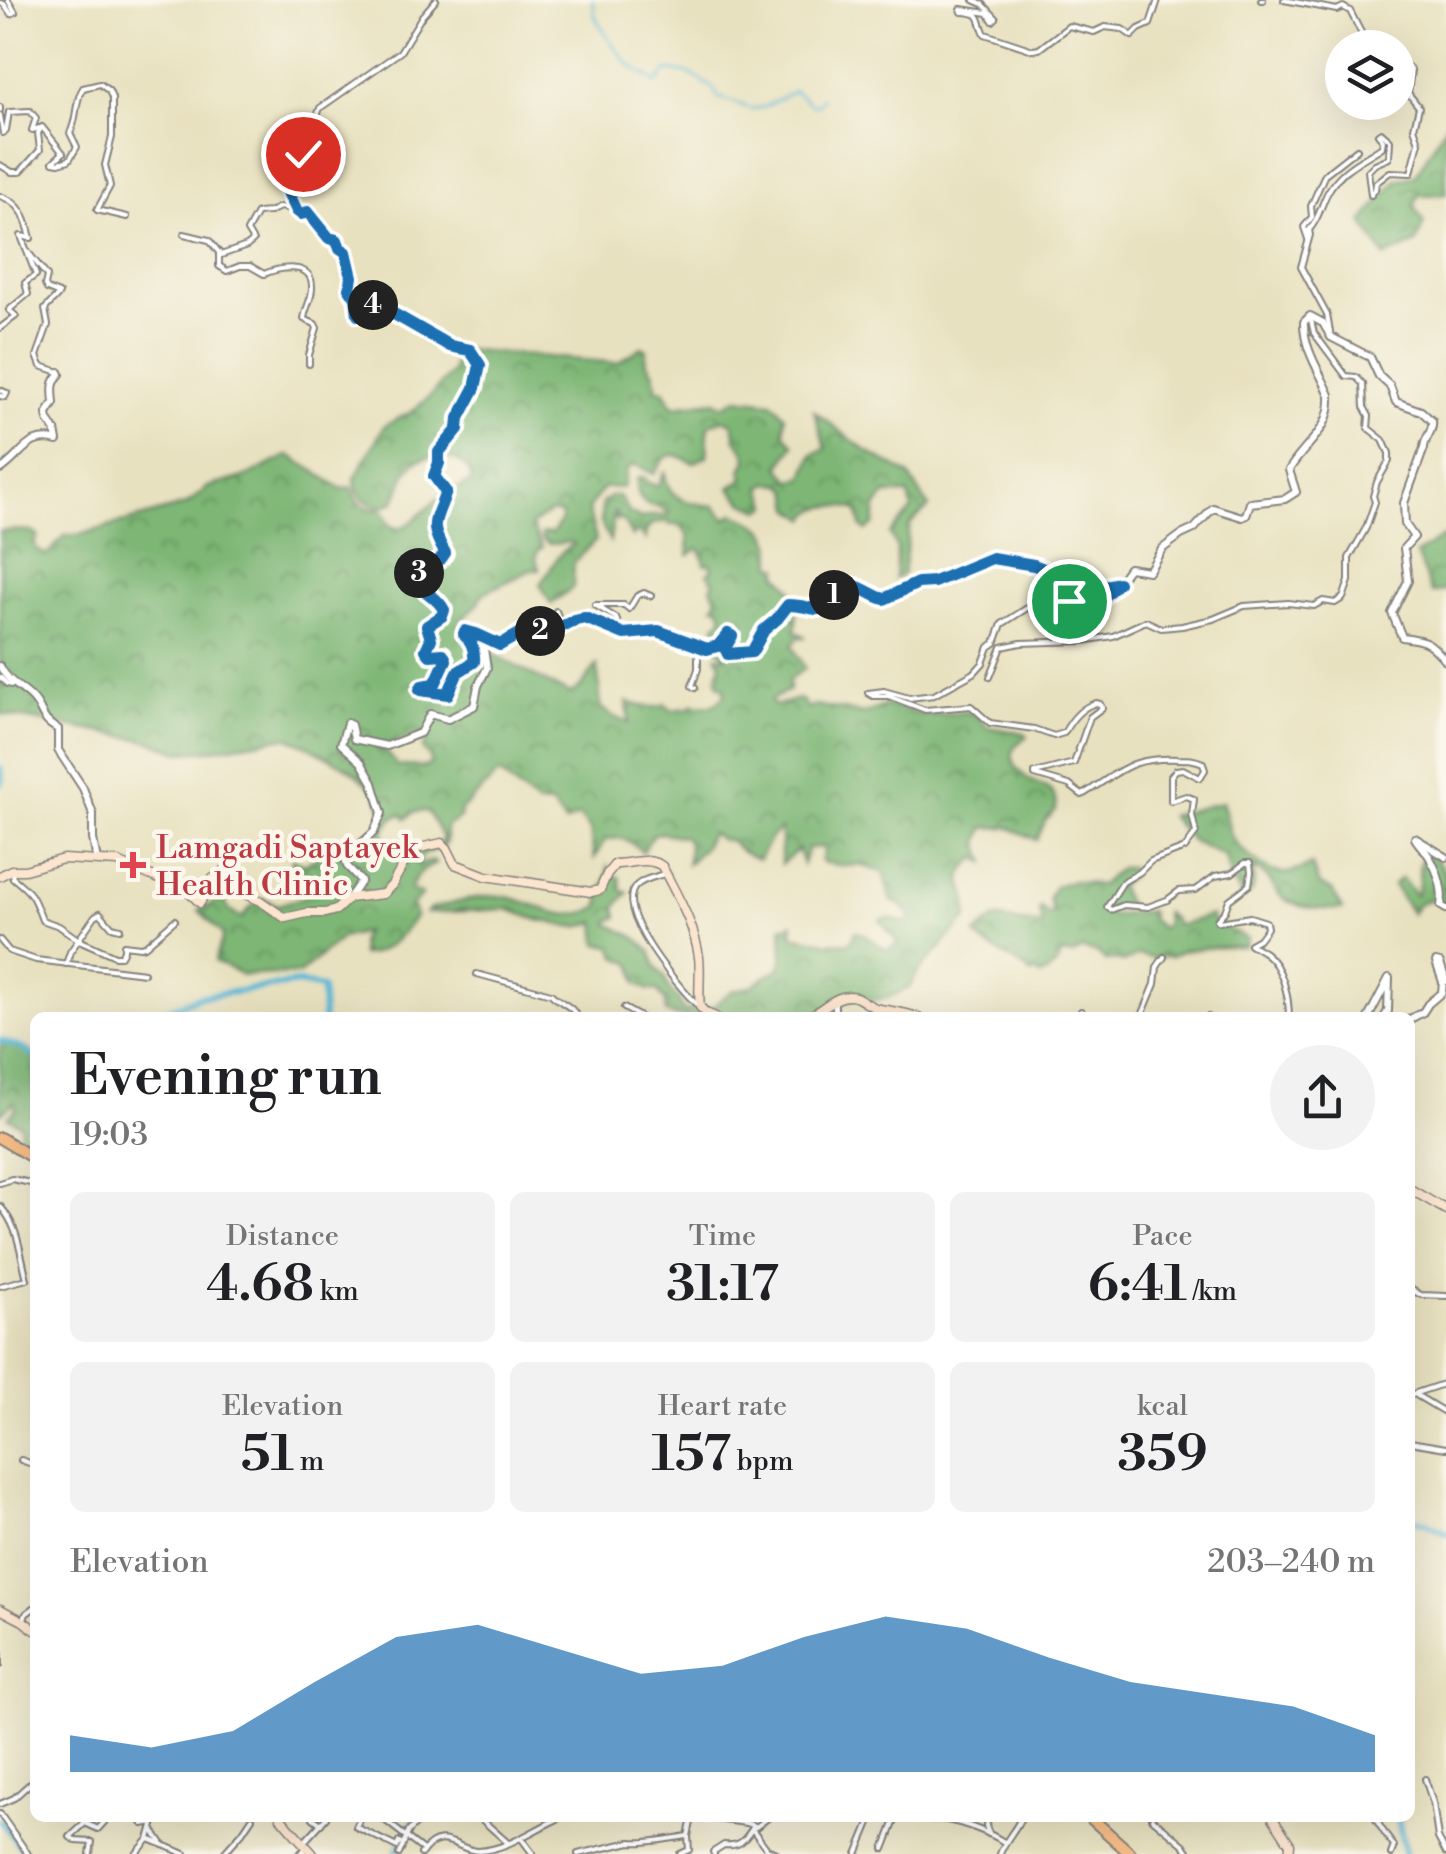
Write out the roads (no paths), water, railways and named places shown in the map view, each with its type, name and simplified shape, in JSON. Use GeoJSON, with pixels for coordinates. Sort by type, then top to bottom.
{"type":"FeatureCollection","features":[{"type":"Feature","properties":{"kind":"highway"},"geometry":{"type":"LineString","coordinates":[[0,1138],[30,1156]]}},
{"type":"Feature","properties":{"kind":"highway"},"geometry":{"type":"LineString","coordinates":[[1095,1822],[1131,1854]]}},
{"type":"Feature","properties":{"kind":"main road"},"geometry":{"type":"LineString","coordinates":[[0,876],[14,869],[25,870],[62,859],[118,862],[191,892],[200,903],[212,879],[234,864],[240,891],[285,918],[331,912],[350,898],[383,894],[411,850],[442,843],[454,863],[486,876],[591,892],[600,890],[615,864],[657,862],[684,906],[696,942],[700,1007],[704,1012]]}},
{"type":"Feature","properties":{"kind":"main road"},"geometry":{"type":"LineString","coordinates":[[818,1012],[844,996],[855,996],[874,1008],[905,1012]]}},
{"type":"Feature","properties":{"kind":"main road"},"geometry":{"type":"LineString","coordinates":[[1415,1192],[1446,1210]]}},
{"type":"Feature","properties":{"kind":"main road"},"geometry":{"type":"LineString","coordinates":[[0,1609],[30,1626]]}},
{"type":"Feature","properties":{"kind":"main road"},"geometry":{"type":"LineString","coordinates":[[285,1822],[308,1848]]}},
{"type":"Feature","properties":{"kind":"main road"},"geometry":{"type":"LineString","coordinates":[[1276,1822],[1290,1844],[1289,1854]]}},
{"type":"Feature","properties":{"kind":"street"},"geometry":{"type":"LineString","coordinates":[[0,3],[11,14],[15,12],[8,0]]}},
{"type":"Feature","properties":{"kind":"street"},"geometry":{"type":"LineString","coordinates":[[436,0],[400,52],[325,103],[318,112],[303,154],[301,181],[297,182],[290,169],[281,178],[296,210],[309,214],[346,252],[358,315],[371,305],[380,306],[450,346],[470,350],[478,362],[480,371],[475,388],[459,418],[457,432],[439,451],[434,472],[446,492],[434,528],[445,553],[436,564],[412,578],[444,610],[427,626],[431,639],[426,650],[430,655],[443,654],[446,664],[435,684],[420,690],[448,694],[458,672],[474,662],[472,646],[464,632],[497,644]]}},
{"type":"Feature","properties":{"kind":"street"},"geometry":{"type":"LineString","coordinates":[[974,0],[984,4],[996,18],[993,21],[988,14],[961,9],[962,12],[975,12],[986,34],[1039,50],[1069,26],[1094,32],[1105,27],[1122,29],[1132,36],[1150,24],[1158,0]]}},
{"type":"Feature","properties":{"kind":"street"},"geometry":{"type":"LineString","coordinates":[[1284,0],[1337,10],[1344,7],[1360,30]]}},
{"type":"Feature","properties":{"kind":"street"},"geometry":{"type":"LineString","coordinates":[[0,111],[3,132],[10,112],[30,111],[36,118],[32,130],[46,130],[63,153],[54,162],[59,163],[74,156],[77,147],[70,133],[77,117],[79,94],[95,84],[104,86],[112,98],[112,137],[105,165],[110,186],[96,210],[127,217]]}},
{"type":"Feature","properties":{"kind":"street"},"geometry":{"type":"LineString","coordinates":[[1331,337],[1327,315],[1301,267],[1309,230],[1318,219],[1332,184],[1344,170],[1382,147],[1384,140],[1378,134],[1381,132],[1390,140],[1392,149],[1390,158],[1368,171],[1371,195],[1376,183],[1390,172],[1411,173],[1419,142],[1414,130],[1419,107],[1415,102]]}},
{"type":"Feature","properties":{"kind":"street"},"geometry":{"type":"LineString","coordinates":[[0,165],[12,172],[24,169],[40,150],[40,128]]}},
{"type":"Feature","properties":{"kind":"street"},"geometry":{"type":"LineString","coordinates":[[1308,239],[1304,227],[1312,217],[1310,206],[1324,174],[1357,149]]}},
{"type":"Feature","properties":{"kind":"street"},"geometry":{"type":"LineString","coordinates":[[0,196],[9,199],[26,216],[31,238],[20,236],[47,276],[47,289],[59,294],[45,308],[48,325],[37,356],[41,366],[60,374],[52,388],[54,402],[47,414],[57,440],[31,441],[0,470]]}},
{"type":"Feature","properties":{"kind":"street"},"geometry":{"type":"LineString","coordinates":[[219,253],[253,241],[247,231],[257,214],[280,207],[296,210]]}},
{"type":"Feature","properties":{"kind":"street"},"geometry":{"type":"LineString","coordinates":[[184,234],[209,240],[219,253],[220,266],[227,270],[250,266],[264,274],[291,268],[310,277],[312,290],[304,319],[318,328],[309,364]]}},
{"type":"Feature","properties":{"kind":"street"},"geometry":{"type":"LineString","coordinates":[[0,328],[16,316],[9,310],[28,294],[25,283],[36,275],[28,252]]}},
{"type":"Feature","properties":{"kind":"street"},"geometry":{"type":"LineString","coordinates":[[1310,316],[1323,323],[1331,337],[1370,358],[1396,402],[1421,411],[1432,421],[1404,503],[1405,524],[1414,536],[1404,548],[1408,580],[1392,613],[1402,637],[1428,642],[1446,661]]}},
{"type":"Feature","properties":{"kind":"street"},"geometry":{"type":"LineString","coordinates":[[1288,1012],[1278,971],[1264,952],[1250,945],[1261,938],[1266,922],[1250,917],[1217,920],[1229,900],[1248,885],[1250,863],[1215,876],[1196,890],[1179,891],[1148,907],[1107,907],[1123,882],[1151,861],[1180,851],[1192,840],[1196,832],[1194,798],[1184,796],[1170,801],[1172,776],[1183,769],[1200,778],[1205,770],[1202,762],[1152,758],[1121,768],[1082,795],[1069,785],[1034,774],[1036,770],[1074,763],[1083,732],[1090,717],[1102,708],[1100,704],[1086,707],[1064,734],[1054,736],[990,723],[971,706],[925,710],[868,693],[884,691],[909,698],[934,694],[974,673],[995,643],[1002,624],[1021,611],[1032,605],[1054,606],[1077,598],[1095,602],[1129,568],[1150,570],[1162,549],[1194,529],[1213,508],[1241,517],[1252,502],[1281,499],[1296,492],[1289,470],[1324,428],[1331,402],[1304,332],[1304,322],[1310,316]]}},
{"type":"Feature","properties":{"kind":"street"},"geometry":{"type":"LineString","coordinates":[[990,677],[1002,647],[1113,636],[1146,621],[1161,628],[1182,626],[1212,620],[1244,606],[1288,602],[1314,606],[1342,598],[1349,582],[1349,558],[1366,528],[1389,453],[1383,440],[1368,428],[1363,384],[1346,376],[1318,340],[1310,316]]}},
{"type":"Feature","properties":{"kind":"street"},"geometry":{"type":"LineString","coordinates":[[350,898],[361,881],[345,858],[374,832],[382,813],[373,783],[361,762],[341,744],[346,724],[350,724],[357,740],[386,746],[420,733],[432,713],[448,719],[470,709],[488,668],[483,643],[506,644],[530,628],[558,630],[585,618],[621,633],[658,631],[698,648],[718,646],[728,634],[732,636],[725,648],[728,654],[750,654],[764,630],[788,605],[825,608],[838,587],[845,584],[884,599],[992,558],[1034,565],[1086,586],[1118,583]]}},
{"type":"Feature","properties":{"kind":"street"},"geometry":{"type":"LineString","coordinates":[[621,633],[616,618],[596,605],[624,604],[629,609],[640,595],[651,596]]}},
{"type":"Feature","properties":{"kind":"street"},"geometry":{"type":"LineString","coordinates":[[556,611],[558,630]]}},
{"type":"Feature","properties":{"kind":"street"},"geometry":{"type":"LineString","coordinates":[[695,688],[692,686],[698,669],[698,648]]}},
{"type":"Feature","properties":{"kind":"street"},"geometry":{"type":"LineString","coordinates":[[0,666],[6,678],[35,701],[44,720],[58,729],[58,750],[83,788],[93,814],[97,860]]}},
{"type":"Feature","properties":{"kind":"street"},"geometry":{"type":"LineString","coordinates":[[0,677],[7,684],[16,685]]}},
{"type":"Feature","properties":{"kind":"street"},"geometry":{"type":"LineString","coordinates":[[1446,857],[1415,838],[1428,854],[1446,909]]}},
{"type":"Feature","properties":{"kind":"street"},"geometry":{"type":"LineString","coordinates":[[14,869],[13,878],[37,902],[42,920],[104,952],[121,956],[124,945],[145,946],[174,920]]}},
{"type":"Feature","properties":{"kind":"street"},"geometry":{"type":"LineString","coordinates":[[666,873],[636,886],[632,907],[654,954],[700,1007]]}},
{"type":"Feature","properties":{"kind":"street"},"geometry":{"type":"LineString","coordinates":[[66,964],[94,916],[100,914],[112,927],[120,929]]}},
{"type":"Feature","properties":{"kind":"street"},"geometry":{"type":"LineString","coordinates":[[0,940],[20,956],[144,973]]}},
{"type":"Feature","properties":{"kind":"street"},"geometry":{"type":"LineString","coordinates":[[1143,1012],[1164,957]]}},
{"type":"Feature","properties":{"kind":"street"},"geometry":{"type":"LineString","coordinates":[[1415,1016],[1442,992],[1436,962],[1440,963],[1446,981]]}},
{"type":"Feature","properties":{"kind":"street"},"geometry":{"type":"LineString","coordinates":[[477,974],[551,994],[575,1012]]}},
{"type":"Feature","properties":{"kind":"street"},"geometry":{"type":"LineString","coordinates":[[1371,1012],[1389,978],[1387,1012]]}},
{"type":"Feature","properties":{"kind":"street"},"geometry":{"type":"LineString","coordinates":[[1445,1000],[1446,992]]}},
{"type":"Feature","properties":{"kind":"street"},"geometry":{"type":"LineString","coordinates":[[834,1012],[835,1000]]}},
{"type":"Feature","properties":{"kind":"street"},"geometry":{"type":"LineString","coordinates":[[624,1008],[631,1012]]}},
{"type":"Feature","properties":{"kind":"street"},"geometry":{"type":"LineString","coordinates":[[0,1183],[7,1179],[30,1183]]}},
{"type":"Feature","properties":{"kind":"street"},"geometry":{"type":"LineString","coordinates":[[0,1206],[10,1216],[19,1240],[27,1280],[0,1286]]}},
{"type":"Feature","properties":{"kind":"street"},"geometry":{"type":"LineString","coordinates":[[1415,1292],[1446,1296]]}},
{"type":"Feature","properties":{"kind":"street"},"geometry":{"type":"LineString","coordinates":[[1415,1393],[1446,1383]]}},
{"type":"Feature","properties":{"kind":"street"},"geometry":{"type":"LineString","coordinates":[[1415,1396],[1446,1414]]}},
{"type":"Feature","properties":{"kind":"street"},"geometry":{"type":"LineString","coordinates":[[1415,1443],[1446,1448]]}},
{"type":"Feature","properties":{"kind":"street"},"geometry":{"type":"LineString","coordinates":[[21,1460],[30,1464]]}},
{"type":"Feature","properties":{"kind":"street"},"geometry":{"type":"LineString","coordinates":[[23,1621],[30,1611]]}},
{"type":"Feature","properties":{"kind":"street"},"geometry":{"type":"LineString","coordinates":[[0,1654],[0,1664]]}},
{"type":"Feature","properties":{"kind":"street"},"geometry":{"type":"LineString","coordinates":[[1424,1779],[1438,1838],[1446,1852]]}},
{"type":"Feature","properties":{"kind":"street"},"geometry":{"type":"LineString","coordinates":[[0,1804],[30,1784]]}},
{"type":"Feature","properties":{"kind":"street"},"geometry":{"type":"LineString","coordinates":[[0,1814],[28,1854]]}},
{"type":"Feature","properties":{"kind":"street"},"geometry":{"type":"LineString","coordinates":[[82,1822],[70,1837],[92,1842],[90,1854]]}},
{"type":"Feature","properties":{"kind":"street"},"geometry":{"type":"LineString","coordinates":[[136,1854],[148,1839],[154,1822],[141,1822]]}},
{"type":"Feature","properties":{"kind":"street"},"geometry":{"type":"LineString","coordinates":[[223,1854],[249,1822]]}},
{"type":"Feature","properties":{"kind":"street"},"geometry":{"type":"LineString","coordinates":[[299,1854],[308,1848],[321,1824],[318,1822]]}},
{"type":"Feature","properties":{"kind":"street"},"geometry":{"type":"LineString","coordinates":[[358,1822],[356,1827],[397,1847],[405,1841]]}},
{"type":"Feature","properties":{"kind":"street"},"geometry":{"type":"LineString","coordinates":[[386,1822],[422,1852],[428,1845],[446,1840],[472,1853],[508,1843],[552,1822]]}},
{"type":"Feature","properties":{"kind":"street"},"geometry":{"type":"LineString","coordinates":[[398,1854],[417,1822]]}},
{"type":"Feature","properties":{"kind":"street"},"geometry":{"type":"LineString","coordinates":[[484,1822],[508,1843]]}},
{"type":"Feature","properties":{"kind":"street"},"geometry":{"type":"LineString","coordinates":[[680,1854],[689,1850],[691,1822]]}},
{"type":"Feature","properties":{"kind":"street"},"geometry":{"type":"LineString","coordinates":[[746,1822],[767,1849],[778,1854]]}},
{"type":"Feature","properties":{"kind":"street"},"geometry":{"type":"LineString","coordinates":[[714,1854],[724,1845],[740,1844],[753,1828],[764,1822]]}},
{"type":"Feature","properties":{"kind":"street"},"geometry":{"type":"LineString","coordinates":[[857,1854],[870,1822]]}},
{"type":"Feature","properties":{"kind":"street"},"geometry":{"type":"LineString","coordinates":[[884,1848],[894,1822]]}},
{"type":"Feature","properties":{"kind":"street"},"geometry":{"type":"LineString","coordinates":[[952,1822],[1004,1842]]}},
{"type":"Feature","properties":{"kind":"street"},"geometry":{"type":"LineString","coordinates":[[986,1822],[989,1834]]}},
{"type":"Feature","properties":{"kind":"street"},"geometry":{"type":"LineString","coordinates":[[1000,1854],[1019,1822]]}},
{"type":"Feature","properties":{"kind":"street"},"geometry":{"type":"LineString","coordinates":[[1157,1822],[1190,1854]]}},
{"type":"Feature","properties":{"kind":"street"},"geometry":{"type":"LineString","coordinates":[[1378,1822],[1394,1846],[1391,1854]]}},
{"type":"Feature","properties":{"kind":"street"},"geometry":{"type":"LineString","coordinates":[[152,1829],[163,1845]]}},
{"type":"Feature","properties":{"kind":"street"},"geometry":{"type":"LineString","coordinates":[[578,1854],[631,1842],[688,1836]]}},
{"type":"Feature","properties":{"kind":"street"},"geometry":{"type":"LineString","coordinates":[[228,1837],[234,1842]]}},
{"type":"Feature","properties":{"kind":"street"},"geometry":{"type":"LineString","coordinates":[[521,1837],[533,1854]]}},
{"type":"Feature","properties":{"kind":"street"},"geometry":{"type":"LineString","coordinates":[[148,1839],[185,1854]]}},
{"type":"Feature","properties":{"kind":"street"},"geometry":{"type":"LineString","coordinates":[[494,1847],[497,1854]]}},
{"type":"Feature","properties":{"kind":"waterway"},"geometry":{"type":"LineString","coordinates":[[593,0],[595,17],[616,49],[631,66],[657,83],[667,71],[689,73],[713,88],[718,97],[753,109],[794,91],[811,104],[817,105],[822,98]]}},
{"type":"Feature","properties":{"kind":"waterway"},"geometry":{"type":"LineString","coordinates":[[0,768],[0,784]]}},
{"type":"Feature","properties":{"kind":"waterway"},"geometry":{"type":"LineString","coordinates":[[164,1012],[198,997],[298,983],[322,988],[323,1012]]}},
{"type":"Feature","properties":{"kind":"waterway"},"geometry":{"type":"LineString","coordinates":[[0,1040],[30,1054]]}},
{"type":"Feature","properties":{"kind":"waterway"},"geometry":{"type":"LineString","coordinates":[[1415,1520],[1446,1533]]}},
{"type":"Feature","properties":{"kind":"waterway"},"geometry":{"type":"LineString","coordinates":[[0,1820],[25,1854]]}},
{"type":"Feature","properties":{"kind":"waterway"},"geometry":{"type":"LineString","coordinates":[[396,1854],[414,1822]]}},
{"type":"Feature","properties":{"kind":"waterway"},"geometry":{"type":"LineString","coordinates":[[1399,1822],[1405,1854]]}},
{"type":"Feature","properties":{"kind":"place","name":"Lamgadi Saptayek Health Clinic"},"geometry":{"type":"Point","coordinates":[133,865]}}]}
